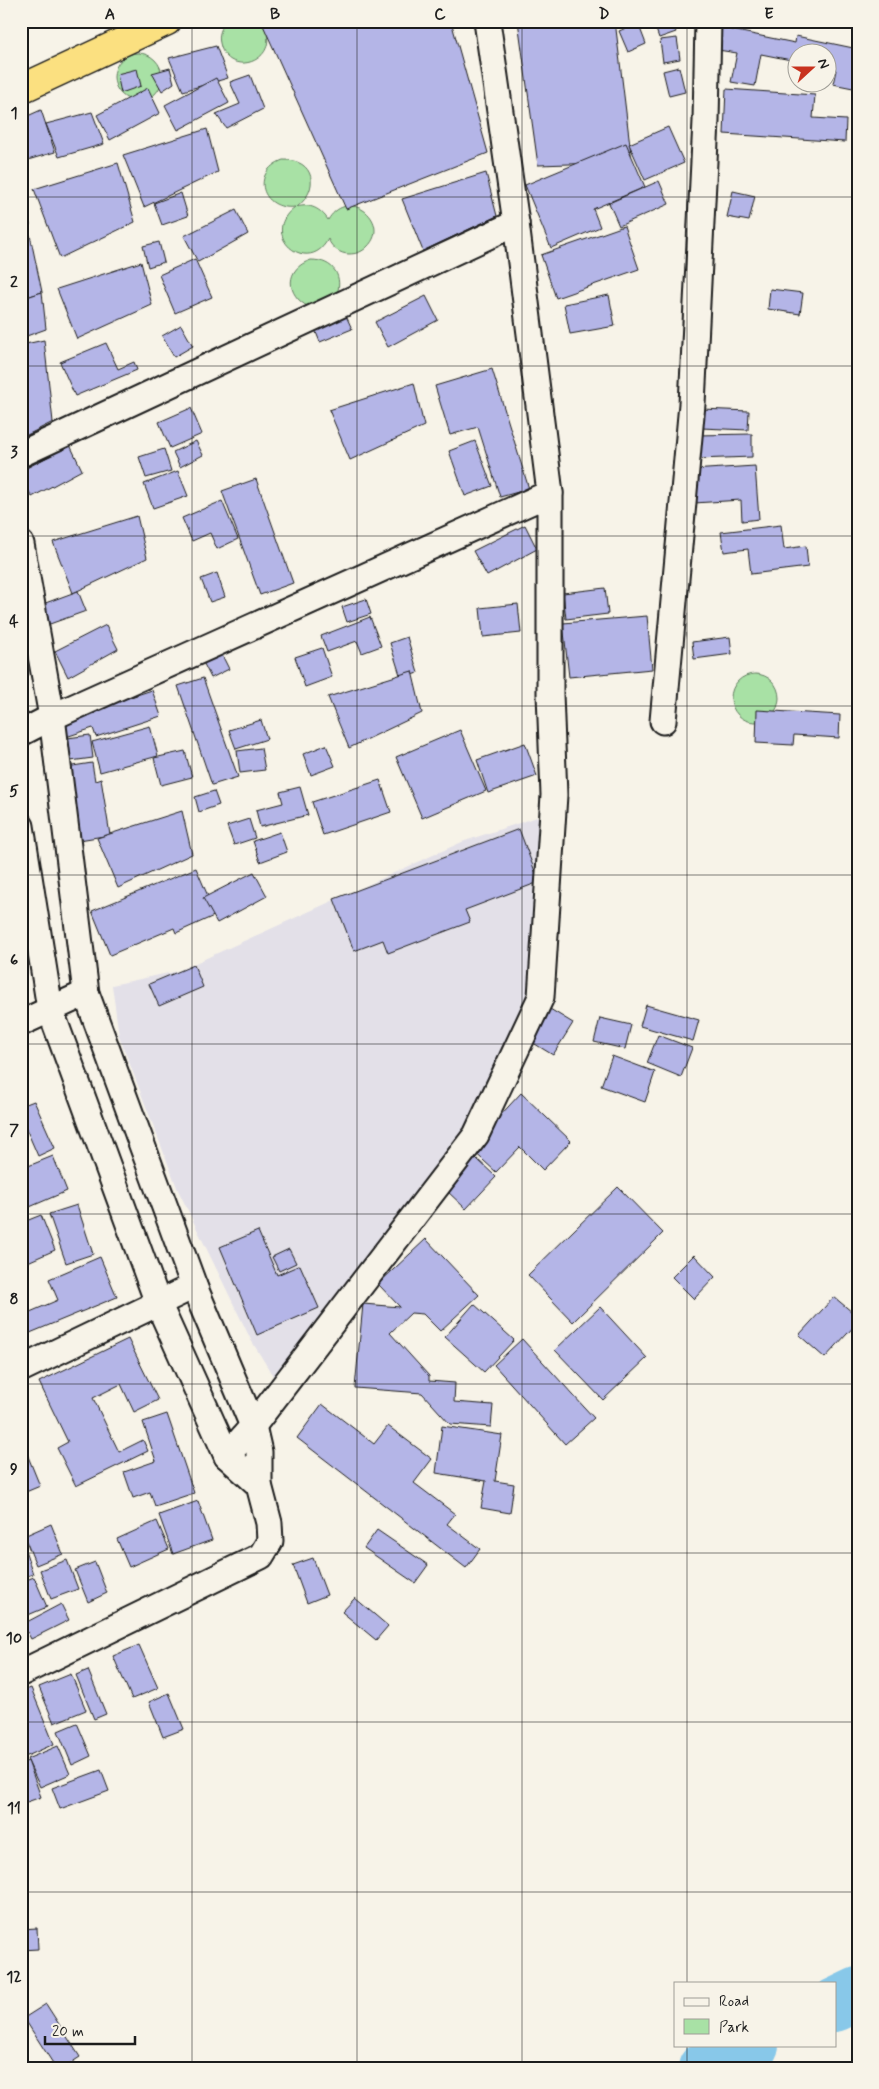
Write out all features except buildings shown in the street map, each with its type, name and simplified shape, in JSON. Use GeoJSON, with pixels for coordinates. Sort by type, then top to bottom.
{"type":"FeatureCollection","features":[{"type":"Feature","properties":{"kind":"highway"},"geometry":{"type":"LineString","coordinates":[[21,89],[167,21]]}},
{"type":"Feature","properties":{"kind":"street"},"geometry":{"type":"LineString","coordinates":[[227,1456],[253,1426],[476,1135],[541,997],[554,795],[550,694],[550,493],[488,21]]}},
{"type":"Feature","properties":{"kind":"street"},"geometry":{"type":"LineString","coordinates":[[663,720],[692,404],[706,131],[708,21]]}},
{"type":"Feature","properties":{"kind":"street"},"geometry":{"type":"LineString","coordinates":[[21,454],[516,223]]}},
{"type":"Feature","properties":{"kind":"street"},"geometry":{"type":"LineString","coordinates":[[21,733],[52,717],[550,493]]}},
{"type":"Feature","properties":{"kind":"street"},"geometry":{"type":"LineString","coordinates":[[21,544],[52,717],[86,993],[194,1286],[253,1426],[259,1452],[259,1485],[269,1523],[270,1541],[261,1556],[21,1673]]}},
{"type":"Feature","properties":{"kind":"street"},"geometry":{"type":"LineString","coordinates":[[21,826],[50,1009],[158,1303],[227,1456],[259,1485]]}},
{"type":"Feature","properties":{"kind":"street"},"geometry":{"type":"LineString","coordinates":[[21,1023],[86,993]]}},
{"type":"Feature","properties":{"kind":"street"},"geometry":{"type":"LineString","coordinates":[[21,1369],[194,1286]]}},
{"type":"Feature","properties":{"kind":"shaded area"},"geometry":{"type":"Polygon","coordinates":[[[555,811],[545,988],[456,1168],[357,1313],[304,1372],[273,1376],[251,1340],[178,1190],[119,1036],[112,985],[178,971],[462,842],[555,811]]]}},
{"type":"Feature","properties":{"kind":"green space"},"geometry":{"type":"Polygon","coordinates":[[[227,21],[262,23],[267,36],[267,47],[261,56],[253,61],[243,63],[233,61],[225,55],[219,37],[227,21]]]}},
{"type":"Feature","properties":{"kind":"green space"},"geometry":{"type":"Polygon","coordinates":[[[133,53],[143,53],[155,60],[162,72],[162,82],[155,94],[143,101],[133,101],[125,97],[118,90],[114,82],[114,72],[118,64],[125,57],[133,53]]]}},
{"type":"Feature","properties":{"kind":"green space"},"geometry":{"type":"Polygon","coordinates":[[[283,160],[302,164],[311,176],[309,192],[297,207],[311,206],[322,213],[328,220],[337,210],[347,206],[365,211],[372,219],[375,228],[374,238],[367,247],[356,253],[346,254],[337,250],[328,239],[320,250],[309,254],[299,253],[290,248],[284,239],[281,229],[285,218],[295,207],[283,207],[274,203],[264,190],[263,181],[266,173],[283,160]]]}},
{"type":"Feature","properties":{"kind":"green space"},"geometry":{"type":"Polygon","coordinates":[[[311,260],[331,266],[338,277],[339,283],[336,297],[309,307],[296,296],[291,282],[296,269],[311,260]]]}},
{"type":"Feature","properties":{"kind":"green space"},"geometry":{"type":"Polygon","coordinates":[[[750,674],[760,674],[772,681],[779,693],[779,703],[772,715],[760,722],[750,722],[742,718],[735,711],[731,703],[731,693],[735,685],[742,678],[750,674]]]}},
{"type":"Feature","properties":{"kind":"waterway"},"geometry":{"type":"LineString","coordinates":[[836,2005],[858,1994]]}},
{"type":"Feature","properties":{"kind":"waterway"},"geometry":{"type":"LineString","coordinates":[[705,2068],[750,2046]]}}]}
